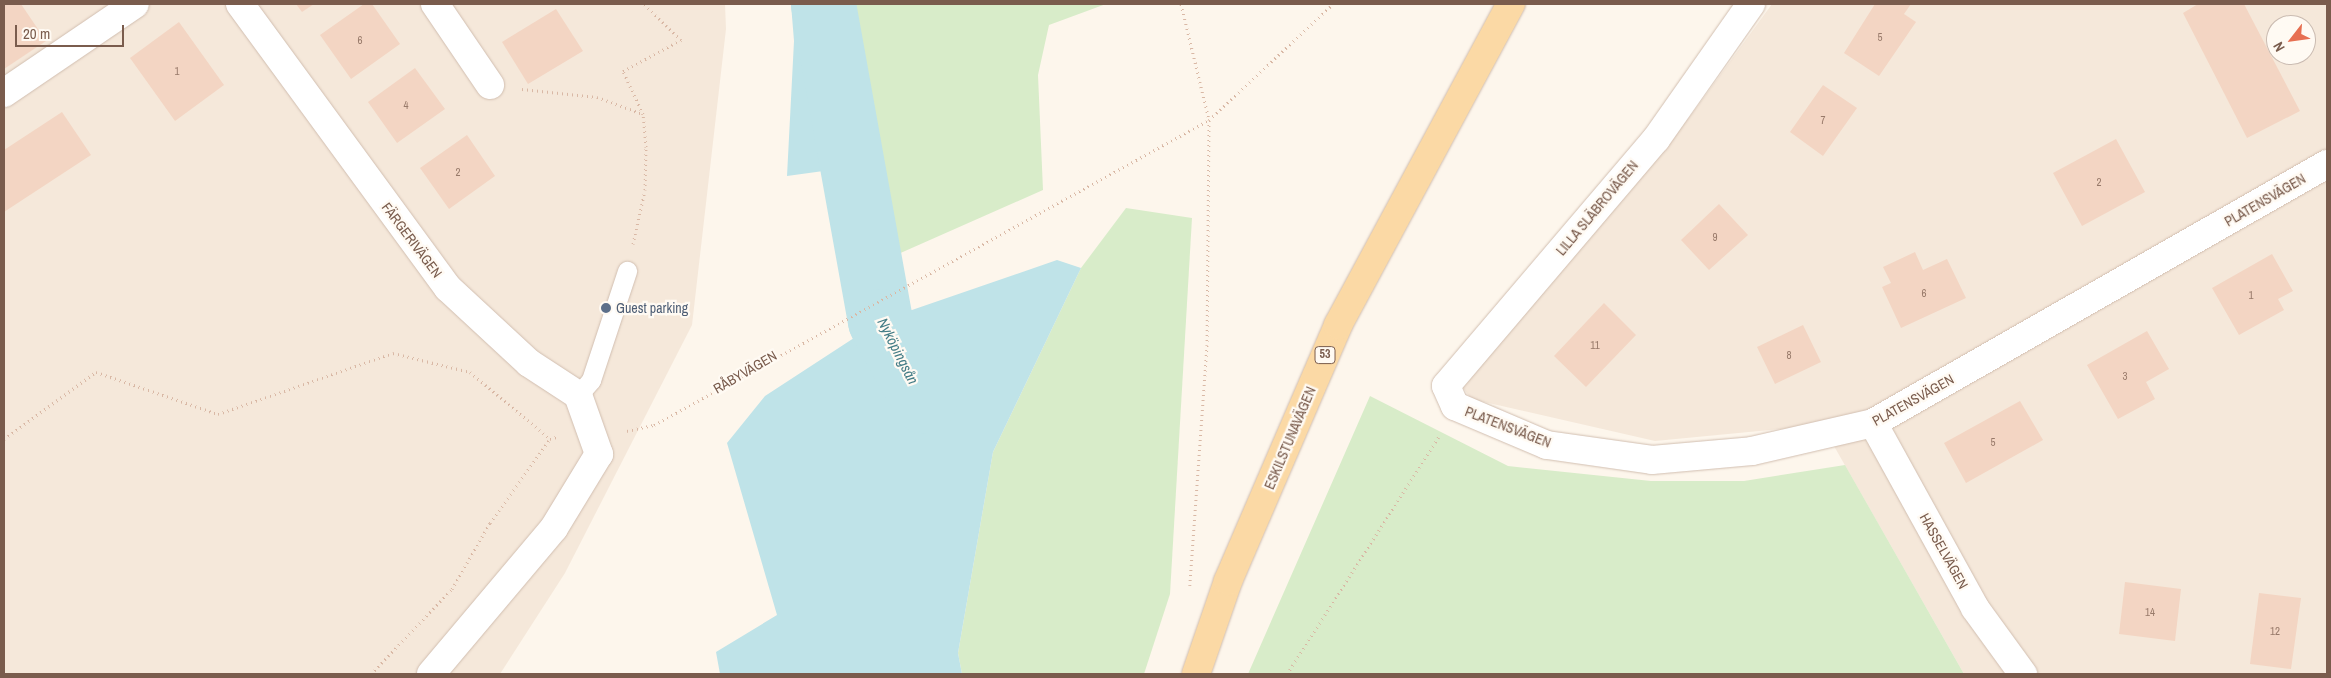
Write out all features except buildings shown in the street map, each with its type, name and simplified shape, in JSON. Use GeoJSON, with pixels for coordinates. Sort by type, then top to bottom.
{"type":"FeatureCollection","features":[{"type":"Feature","properties":{"kind":"main road","name":"ESKILSTUNAVÄGEN"},"geometry":{"type":"LineString","coordinates":[[1196,674],[1228,581],[1338,325],[1511,4]]}},
{"type":"Feature","properties":{"kind":"main road","name":"ESKILSTUNAVÄGEN"},"geometry":{"type":"LineString","coordinates":[[1485,51],[1522,4]]}},
{"type":"Feature","properties":{"kind":"street"},"geometry":{"type":"LineString","coordinates":[[4,93],[135,4]]}},
{"type":"Feature","properties":{"kind":"street","name":"FÄRGERIVÄGEN"},"geometry":{"type":"LineString","coordinates":[[240,4],[448,288],[529,363],[578,395]]}},
{"type":"Feature","properties":{"kind":"street"},"geometry":{"type":"LineString","coordinates":[[435,4],[490,85]]}},
{"type":"Feature","properties":{"kind":"street","name":"LILLA SLÄBROVÄGEN"},"geometry":{"type":"LineString","coordinates":[[1455,406],[1446,386],[1656,139],[1751,4]]}},
{"type":"Feature","properties":{"kind":"street","name":"PLATENSVÄGEN"},"geometry":{"type":"LineString","coordinates":[[1455,406],[1547,445],[1652,460],[1752,452],[1873,423],[2327,164]]}},
{"type":"Feature","properties":{"kind":"street"},"geometry":{"type":"LineString","coordinates":[[431,674],[554,528],[599,454],[578,395]]}},
{"type":"Feature","properties":{"kind":"street","name":"HASSELVÄGEN"},"geometry":{"type":"LineString","coordinates":[[1873,423],[1975,608],[2023,674]]}},
{"type":"Feature","properties":{"kind":"lane"},"geometry":{"type":"LineString","coordinates":[[578,395],[591,380],[627,271]]}},
{"type":"Feature","properties":{"kind":"path"},"geometry":{"type":"LineString","coordinates":[[627,271],[645,190],[643,114],[623,71],[681,40],[644,4]]}},
{"type":"Feature","properties":{"kind":"path"},"geometry":{"type":"LineString","coordinates":[[1181,4],[1210,120],[1207,344],[1189,590]]}},
{"type":"Feature","properties":{"kind":"path","name":"RÅBYVÄGEN"},"geometry":{"type":"LineString","coordinates":[[550,439],[589,426],[610,424],[628,431],[654,425],[774,356],[934,272],[1210,120],[1333,4]]}},
{"type":"Feature","properties":{"kind":"path"},"geometry":{"type":"LineString","coordinates":[[490,85],[597,97],[643,114]]}},
{"type":"Feature","properties":{"kind":"path"},"geometry":{"type":"LineString","coordinates":[[4,439],[96,372],[218,414],[394,353],[470,372],[550,439],[490,524],[452,590],[371,674]]}},
{"type":"Feature","properties":{"kind":"path"},"geometry":{"type":"LineString","coordinates":[[1287,674],[1420,470],[1455,406]]}},
{"type":"Feature","properties":{"kind":"shaded area"},"geometry":{"type":"Polygon","coordinates":[[[4,4],[725,4],[726,29],[692,325],[565,573],[500,674],[4,674],[4,4]]]}},
{"type":"Feature","properties":{"kind":"shaded area"},"geometry":{"type":"Polygon","coordinates":[[[1772,4],[2327,4],[2327,674],[1964,674],[1822,425],[1655,441],[1471,399],[1459,382],[1691,115],[1772,4]]]}},
{"type":"Feature","properties":{"kind":"green space"},"geometry":{"type":"Polygon","coordinates":[[[842,4],[1106,4],[1049,25],[1038,75],[1043,190],[896,255],[860,166],[842,4]]]}},
{"type":"Feature","properties":{"kind":"green space"},"geometry":{"type":"Polygon","coordinates":[[[1126,208],[1192,218],[1170,594],[1144,674],[962,674],[958,653],[993,452],[1081,268],[1126,208]]]}},
{"type":"Feature","properties":{"kind":"green space"},"geometry":{"type":"Polygon","coordinates":[[[1370,396],[1508,466],[1651,481],[1744,481],[1845,465],[1964,674],[1248,674],[1370,396]]]}},
{"type":"Feature","properties":{"kind":"water"},"geometry":{"type":"Polygon","coordinates":[[[791,4],[842,4],[860,166],[787,176],[794,41],[791,4]]]}},
{"type":"Feature","properties":{"kind":"water"},"geometry":{"type":"Polygon","coordinates":[[[1057,260],[1081,268],[993,452],[958,653],[962,674],[720,674],[716,652],[777,615],[727,443],[765,396],[880,321],[1057,260]]]}},
{"type":"Feature","properties":{"kind":"waterway","name":"Nyköpingsån"},"geometry":{"type":"LineString","coordinates":[[823,4],[880,321],[924,401]]}},
{"type":"Feature","properties":{"kind":"place","name":"Guest parking"},"geometry":{"type":"Point","coordinates":[606,308]}}]}
